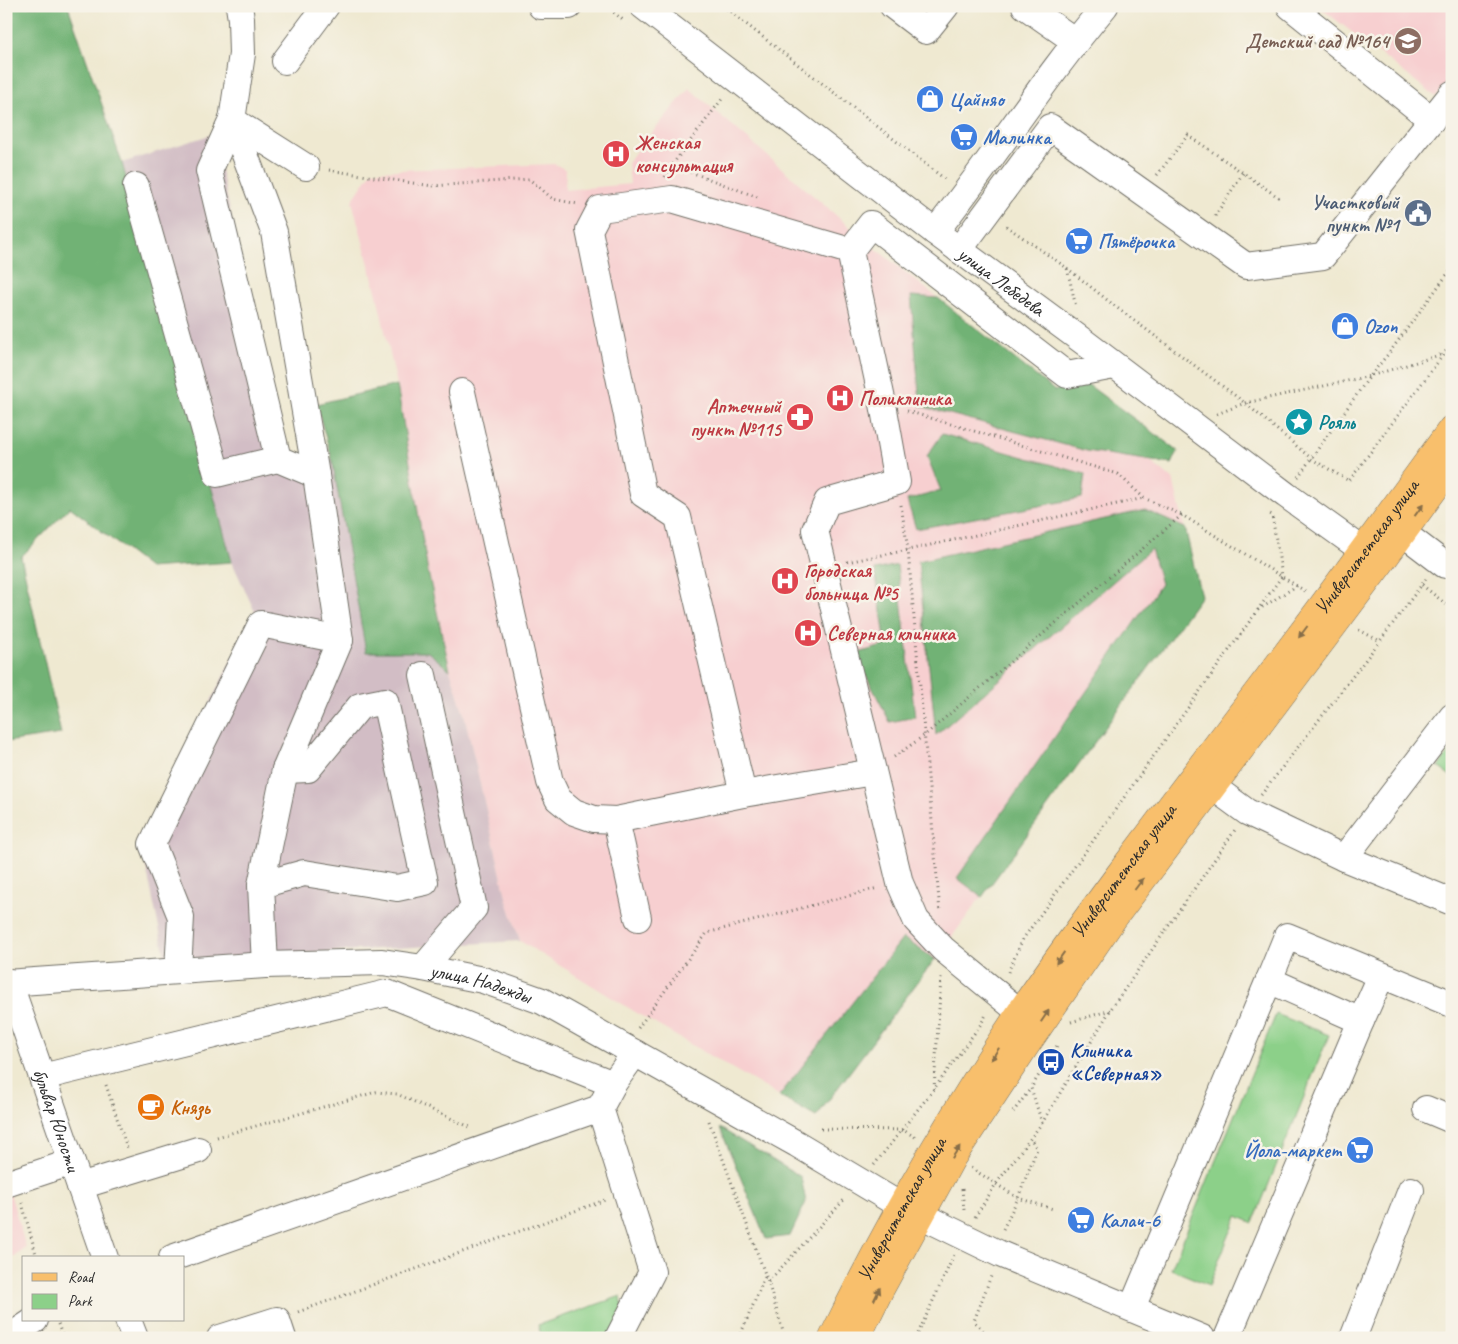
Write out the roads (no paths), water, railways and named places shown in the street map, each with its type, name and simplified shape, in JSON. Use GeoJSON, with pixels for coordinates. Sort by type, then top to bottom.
{"type":"FeatureCollection","features":[{"type":"Feature","properties":{"kind":"main road","name":"Университетская улица"},"geometry":{"type":"LineString","coordinates":[[833,1338],[869,1264],[952,1157],[1204,781],[1372,557],[1452,429]]}},
{"type":"Feature","properties":{"kind":"main road","name":"Университетская улица"},"geometry":{"type":"LineString","coordinates":[[1372,557],[1403,533],[1452,464]]}},
{"type":"Feature","properties":{"kind":"main road","name":"Университетская улица"},"geometry":{"type":"LineString","coordinates":[[856,1338],[880,1289],[935,1148],[1021,1013],[1095,909],[1204,781]]}},
{"type":"Feature","properties":{"kind":"street"},"geometry":{"type":"LineString","coordinates":[[239,6],[242,54],[232,120],[209,171],[278,459]]}},
{"type":"Feature","properties":{"kind":"street"},"geometry":{"type":"LineString","coordinates":[[285,60],[326,6]]}},
{"type":"Feature","properties":{"kind":"street"},"geometry":{"type":"LineString","coordinates":[[541,6],[569,6]]}},
{"type":"Feature","properties":{"kind":"street"},"geometry":{"type":"LineString","coordinates":[[893,6],[926,31],[946,6]]}},
{"type":"Feature","properties":{"kind":"street"},"geometry":{"type":"LineString","coordinates":[[1026,6],[1076,41]]}},
{"type":"Feature","properties":{"kind":"street"},"geometry":{"type":"LineString","coordinates":[[935,232],[965,195],[1076,41],[1105,6]]}},
{"type":"Feature","properties":{"kind":"street"},"geometry":{"type":"LineString","coordinates":[[1290,6],[1432,120]]}},
{"type":"Feature","properties":{"kind":"street","name":"улица Лебедева"},"geometry":{"type":"LineString","coordinates":[[636,16],[893,198],[959,250],[1372,557]]}},
{"type":"Feature","properties":{"kind":"street"},"geometry":{"type":"LineString","coordinates":[[959,250],[1050,127],[1246,266],[1323,256],[1452,94]]}},
{"type":"Feature","properties":{"kind":"street"},"geometry":{"type":"LineString","coordinates":[[232,120],[306,167]]}},
{"type":"Feature","properties":{"kind":"street"},"geometry":{"type":"LineString","coordinates":[[232,120],[274,232],[316,475],[340,640],[285,770],[261,885],[265,965]]}},
{"type":"Feature","properties":{"kind":"street"},"geometry":{"type":"LineString","coordinates":[[136,186],[217,474],[278,459],[316,475]]}},
{"type":"Feature","properties":{"kind":"street"},"geometry":{"type":"LineString","coordinates":[[743,794],[678,517],[643,494],[589,230],[600,209],[672,198],[850,251]]}},
{"type":"Feature","properties":{"kind":"street"},"geometry":{"type":"LineString","coordinates":[[850,251],[893,198]]}},
{"type":"Feature","properties":{"kind":"street"},"geometry":{"type":"LineString","coordinates":[[872,224],[1067,375],[1114,366]]}},
{"type":"Feature","properties":{"kind":"street"},"geometry":{"type":"LineString","coordinates":[[850,251],[883,404],[897,482],[827,502],[815,530],[900,883],[916,920],[943,949],[1021,1013]]}},
{"type":"Feature","properties":{"kind":"street"},"geometry":{"type":"LineString","coordinates":[[462,392],[550,782],[558,799],[574,812],[594,819],[616,820],[743,794],[873,772]]}},
{"type":"Feature","properties":{"kind":"street"},"geometry":{"type":"LineString","coordinates":[[1403,533],[1442,563]]}},
{"type":"Feature","properties":{"kind":"street"},"geometry":{"type":"LineString","coordinates":[[178,970],[181,917],[152,844],[261,624],[340,640]]}},
{"type":"Feature","properties":{"kind":"street"},"geometry":{"type":"LineString","coordinates":[[423,675],[474,908],[424,968]]}},
{"type":"Feature","properties":{"kind":"street"},"geometry":{"type":"LineString","coordinates":[[261,885],[304,873],[397,888],[425,882],[385,701],[360,706],[308,769],[285,770]]}},
{"type":"Feature","properties":{"kind":"street"},"geometry":{"type":"LineString","coordinates":[[1344,858],[1452,717]]}},
{"type":"Feature","properties":{"kind":"street"},"geometry":{"type":"LineString","coordinates":[[1204,781],[1248,812],[1344,858],[1452,902]]}},
{"type":"Feature","properties":{"kind":"street"},"geometry":{"type":"LineString","coordinates":[[616,820],[638,918]]}},
{"type":"Feature","properties":{"kind":"street"},"geometry":{"type":"LineString","coordinates":[[1132,1308],[1287,936],[1452,1004]]}},
{"type":"Feature","properties":{"kind":"street","name":"улица Надежды"},"geometry":{"type":"LineString","coordinates":[[7,983],[265,965],[382,962],[483,980],[542,1001],[797,1144],[910,1210],[996,1264],[1132,1308],[1202,1338]]}},
{"type":"Feature","properties":{"kind":"street"},"geometry":{"type":"LineString","coordinates":[[1227,1338],[1381,976]]}},
{"type":"Feature","properties":{"kind":"street"},"geometry":{"type":"LineString","coordinates":[[1269,980],[1361,1021]]}},
{"type":"Feature","properties":{"kind":"street","name":"бульвар Юности"},"geometry":{"type":"LineString","coordinates":[[7,983],[104,1256]]}},
{"type":"Feature","properties":{"kind":"street"},"geometry":{"type":"LineString","coordinates":[[42,1077],[387,993],[613,1084]]}},
{"type":"Feature","properties":{"kind":"street"},"geometry":{"type":"LineString","coordinates":[[178,1256],[600,1108],[630,1050]]}},
{"type":"Feature","properties":{"kind":"street"},"geometry":{"type":"LineString","coordinates":[[600,1108],[652,1272],[618,1338]]}},
{"type":"Feature","properties":{"kind":"street"},"geometry":{"type":"LineString","coordinates":[[1426,1109],[1452,1120]]}},
{"type":"Feature","properties":{"kind":"street"},"geometry":{"type":"LineString","coordinates":[[6,1184],[76,1174],[134,1169],[198,1150]]}},
{"type":"Feature","properties":{"kind":"street"},"geometry":{"type":"LineString","coordinates":[[1353,1338],[1411,1190]]}},
{"type":"Feature","properties":{"kind":"street"},"geometry":{"type":"LineString","coordinates":[[8,1338],[32,1322]]}},
{"type":"Feature","properties":{"kind":"street"},"geometry":{"type":"LineString","coordinates":[[129,1322],[135,1338]]}},
{"type":"Feature","properties":{"kind":"street"},"geometry":{"type":"LineString","coordinates":[[220,1338],[280,1329]]}},
{"type":"Feature","properties":{"kind":"place","name":"Детский сад №164"},"geometry":{"type":"Point","coordinates":[1408,41]}},
{"type":"Feature","properties":{"kind":"place","name":"Цайняо"},"geometry":{"type":"Point","coordinates":[930,99]}},
{"type":"Feature","properties":{"kind":"place","name":"Малинка"},"geometry":{"type":"Point","coordinates":[964,137]}},
{"type":"Feature","properties":{"kind":"place","name":"Женская консультация"},"geometry":{"type":"Point","coordinates":[616,154]}},
{"type":"Feature","properties":{"kind":"place","name":"Участковый пункт №1"},"geometry":{"type":"Point","coordinates":[1418,213]}},
{"type":"Feature","properties":{"kind":"place","name":"Пятёрочка"},"geometry":{"type":"Point","coordinates":[1079,241]}},
{"type":"Feature","properties":{"kind":"place","name":"Ozon"},"geometry":{"type":"Point","coordinates":[1345,326]}},
{"type":"Feature","properties":{"kind":"place","name":"Поликлиника"},"geometry":{"type":"Point","coordinates":[840,398]}},
{"type":"Feature","properties":{"kind":"place","name":"Аптечный пункт №115"},"geometry":{"type":"Point","coordinates":[800,417]}},
{"type":"Feature","properties":{"kind":"place","name":"Рояль"},"geometry":{"type":"Point","coordinates":[1299,422]}},
{"type":"Feature","properties":{"kind":"place","name":"Городская больница №5"},"geometry":{"type":"Point","coordinates":[785,581]}},
{"type":"Feature","properties":{"kind":"place","name":"Северная клиника"},"geometry":{"type":"Point","coordinates":[808,633]}},
{"type":"Feature","properties":{"kind":"place","name":"Клиника «Северная»"},"geometry":{"type":"Point","coordinates":[1051,1062]}},
{"type":"Feature","properties":{"kind":"place","name":"Князь"},"geometry":{"type":"Point","coordinates":[151,1107]}},
{"type":"Feature","properties":{"kind":"place","name":"Йола-маркет"},"geometry":{"type":"Point","coordinates":[1360,1150]}},
{"type":"Feature","properties":{"kind":"place","name":"Калач-6"},"geometry":{"type":"Point","coordinates":[1081,1220]}}]}
